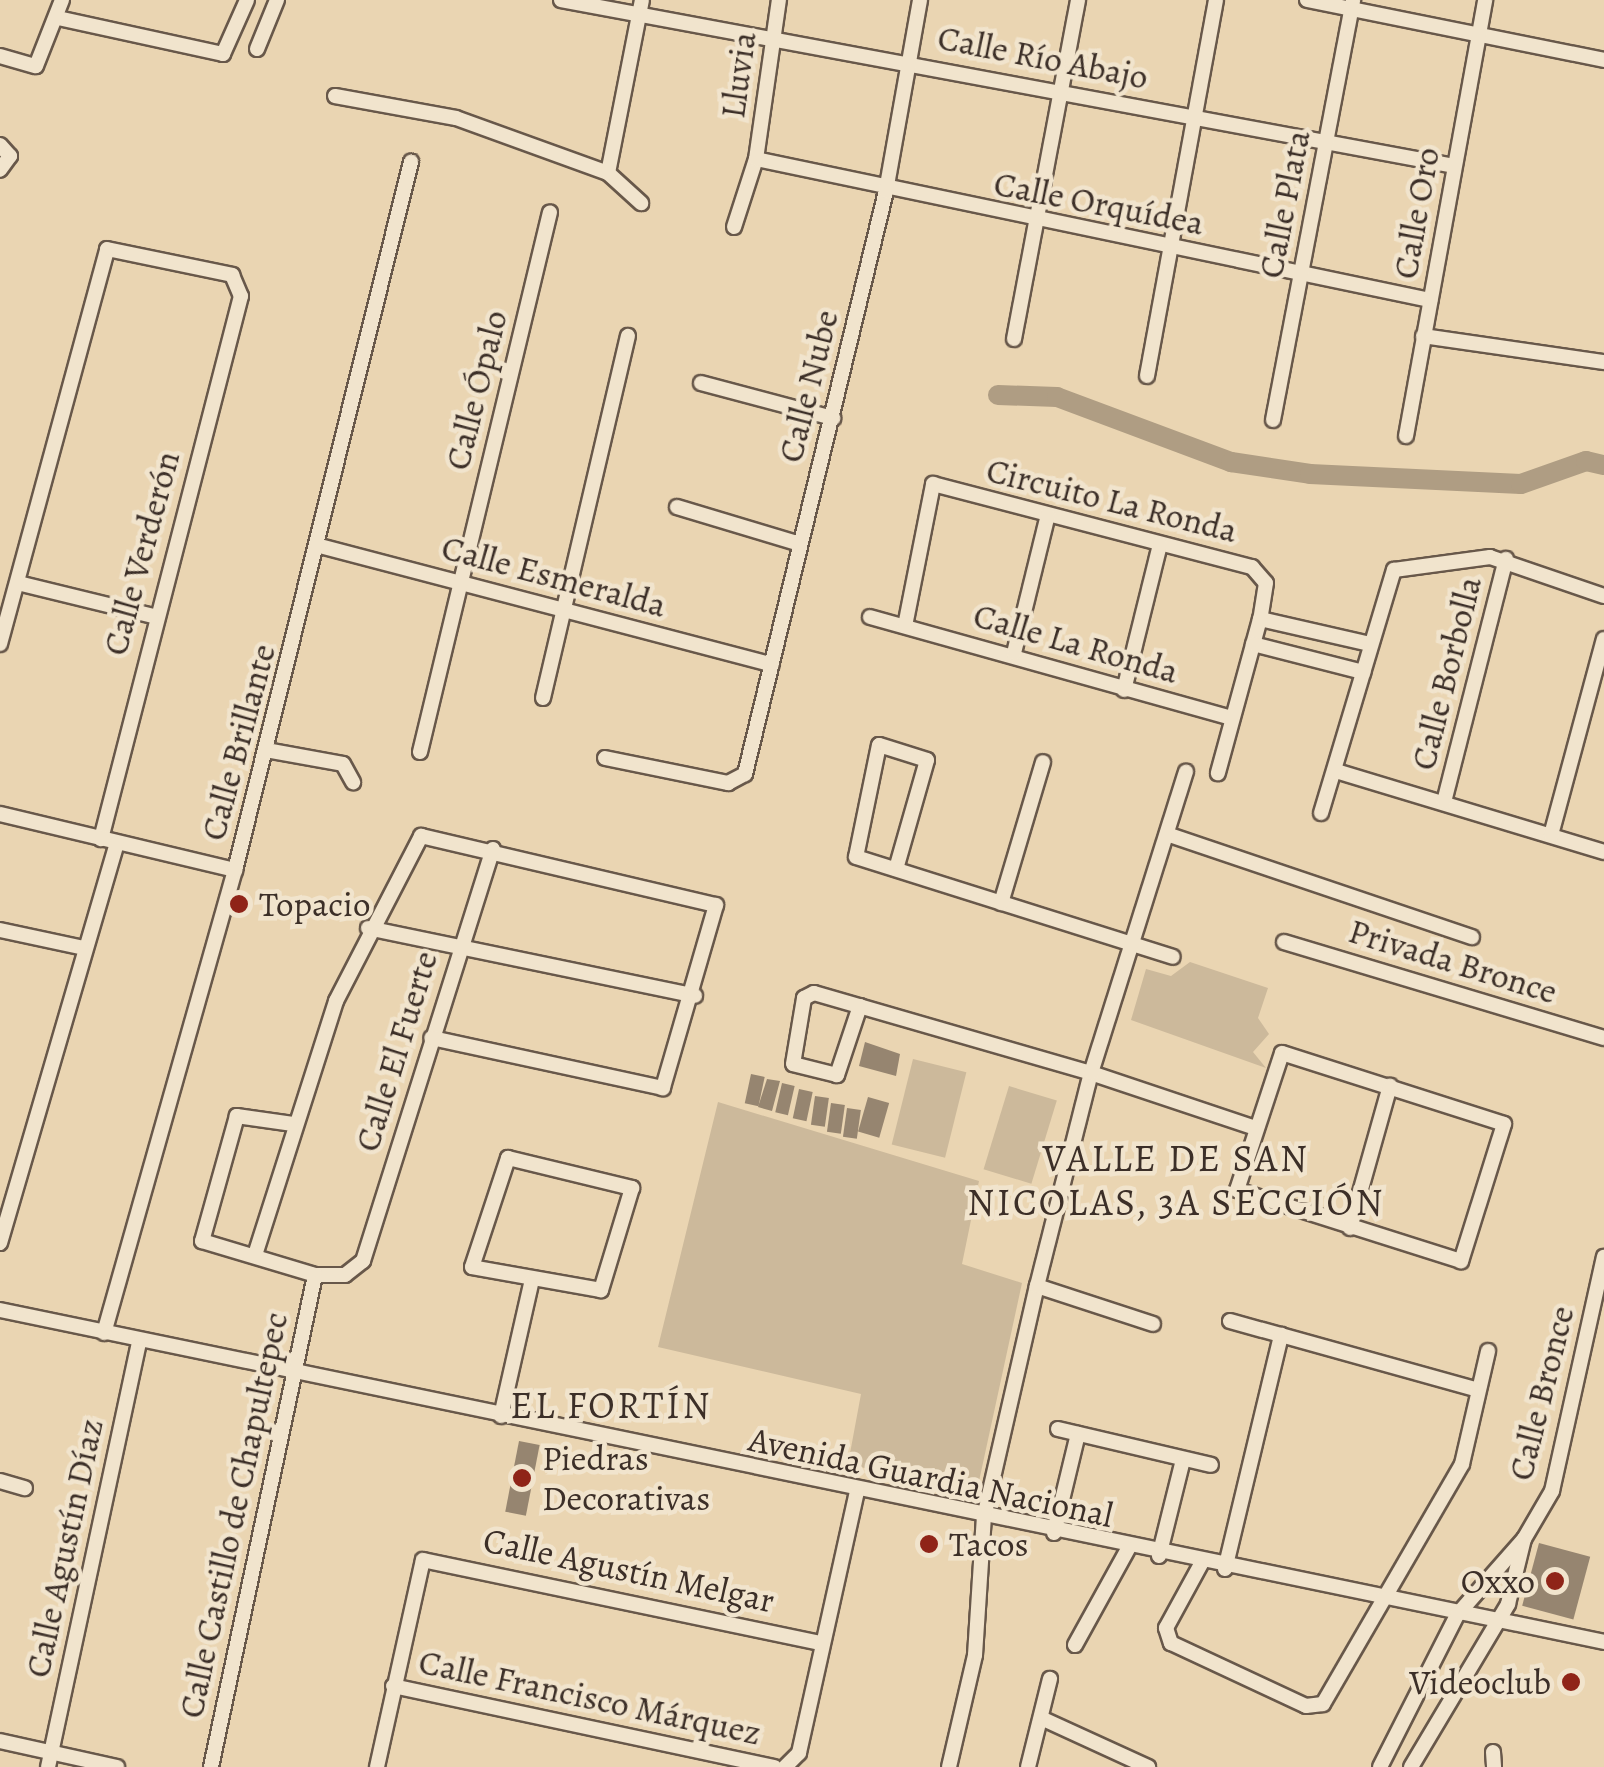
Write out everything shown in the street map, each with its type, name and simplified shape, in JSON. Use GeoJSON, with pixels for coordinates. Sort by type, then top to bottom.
{"type":"FeatureCollection","features":[{"type":"Feature","properties":{"kind":"street"},"geometry":{"type":"LineString","coordinates":[[0,56],[36,66],[62,0]]}},
{"type":"Feature","properties":{"kind":"street"},"geometry":{"type":"LineString","coordinates":[[258,49],[277,0]]}},
{"type":"Feature","properties":{"kind":"street","name":"Calle Río Abajo"},"geometry":{"type":"LineString","coordinates":[[561,0],[641,6],[774,38],[1454,166]]}},
{"type":"Feature","properties":{"kind":"street","name":"Lluvia"},"geometry":{"type":"LineString","coordinates":[[734,227],[756,160],[779,0]]}},
{"type":"Feature","properties":{"kind":"street","name":"Calle Nube"},"geometry":{"type":"LineString","coordinates":[[606,758],[740,783],[772,666],[798,543],[833,418],[886,190],[920,0]]}},
{"type":"Feature","properties":{"kind":"street"},"geometry":{"type":"LineString","coordinates":[[1014,339],[1078,0]]}},
{"type":"Feature","properties":{"kind":"street"},"geometry":{"type":"LineString","coordinates":[[1147,376],[1216,0]]}},
{"type":"Feature","properties":{"kind":"street"},"geometry":{"type":"LineString","coordinates":[[1307,0],[1352,5],[1478,36],[1604,60]]}},
{"type":"Feature","properties":{"kind":"street","name":"Calle Oro"},"geometry":{"type":"LineString","coordinates":[[1406,436],[1484,0]]}},
{"type":"Feature","properties":{"kind":"street"},"geometry":{"type":"LineString","coordinates":[[58,18],[224,54],[245,1]]}},
{"type":"Feature","properties":{"kind":"street","name":"Calle Plata"},"geometry":{"type":"LineString","coordinates":[[1274,420],[1352,5]]}},
{"type":"Feature","properties":{"kind":"street"},"geometry":{"type":"LineString","coordinates":[[608,173],[641,6]]}},
{"type":"Feature","properties":{"kind":"street"},"geometry":{"type":"LineString","coordinates":[[335,96],[456,118],[608,173],[640,204]]}},
{"type":"Feature","properties":{"kind":"street"},"geometry":{"type":"LineString","coordinates":[[0,145],[10,156],[0,170]]}},
{"type":"Feature","properties":{"kind":"street","name":"Calle Orquídea"},"geometry":{"type":"LineString","coordinates":[[756,160],[1430,300]]}},
{"type":"Feature","properties":{"kind":"street","name":"Calle Brillante"},"geometry":{"type":"LineString","coordinates":[[104,1333],[236,870],[320,546],[410,162]]}},
{"type":"Feature","properties":{"kind":"street","name":"Calle Ópalo"},"geometry":{"type":"LineString","coordinates":[[420,752],[550,212]]}},
{"type":"Feature","properties":{"kind":"street","name":"Calle Verderón"},"geometry":{"type":"LineString","coordinates":[[18,583],[107,249],[240,284],[101,839]]}},
{"type":"Feature","properties":{"kind":"street"},"geometry":{"type":"LineString","coordinates":[[543,698],[567,610],[628,336]]}},
{"type":"Feature","properties":{"kind":"street"},"geometry":{"type":"LineString","coordinates":[[1423,336],[1604,362]]}},
{"type":"Feature","properties":{"kind":"street"},"geometry":{"type":"LineString","coordinates":[[701,384],[833,418]]}},
{"type":"Feature","properties":{"kind":"street","name":"Circuito La Ronda"},"geometry":{"type":"LineString","coordinates":[[905,626],[933,484],[1263,573],[1260,620],[1252,644]]}},
{"type":"Feature","properties":{"kind":"street"},"geometry":{"type":"LineString","coordinates":[[677,506],[798,543]]}},
{"type":"Feature","properties":{"kind":"street"},"geometry":{"type":"LineString","coordinates":[[1014,654],[1048,515]]}},
{"type":"Feature","properties":{"kind":"street"},"geometry":{"type":"LineString","coordinates":[[1124,690],[1160,544]]}},
{"type":"Feature","properties":{"kind":"street","name":"Calle Esmeralda"},"geometry":{"type":"LineString","coordinates":[[320,546],[772,666]]}},
{"type":"Feature","properties":{"kind":"street"},"geometry":{"type":"LineString","coordinates":[[1321,813],[1394,570],[1506,559],[1604,596]]}},
{"type":"Feature","properties":{"kind":"street","name":"Calle Borbolla"},"geometry":{"type":"LineString","coordinates":[[1444,802],[1506,559]]}},
{"type":"Feature","properties":{"kind":"street"},"geometry":{"type":"LineString","coordinates":[[0,644],[18,583],[154,616]]}},
{"type":"Feature","properties":{"kind":"street","name":"Calle La Ronda"},"geometry":{"type":"LineString","coordinates":[[870,617],[1014,654],[1124,690],[1231,718]]}},
{"type":"Feature","properties":{"kind":"street"},"geometry":{"type":"LineString","coordinates":[[1260,620],[1370,644]]}},
{"type":"Feature","properties":{"kind":"street"},"geometry":{"type":"LineString","coordinates":[[1551,835],[1604,639]]}},
{"type":"Feature","properties":{"kind":"street"},"geometry":{"type":"LineString","coordinates":[[1218,773],[1252,644],[1363,672]]}},
{"type":"Feature","properties":{"kind":"street"},"geometry":{"type":"LineString","coordinates":[[896,869],[923,756],[886,744],[875,750],[851,853],[896,869],[1001,903],[1173,957]]}},
{"type":"Feature","properties":{"kind":"street"},"geometry":{"type":"LineString","coordinates":[[266,750],[342,764],[353,782]]}},
{"type":"Feature","properties":{"kind":"street"},"geometry":{"type":"LineString","coordinates":[[1001,903],[1043,762]]}},
{"type":"Feature","properties":{"kind":"street"},"geometry":{"type":"LineString","coordinates":[[1336,771],[1604,852]]}},
{"type":"Feature","properties":{"kind":"street"},"geometry":{"type":"LineString","coordinates":[[950,1767],[976,1655],[984,1517],[1037,1286],[1091,1073],[1186,772]]}},
{"type":"Feature","properties":{"kind":"street"},"geometry":{"type":"LineString","coordinates":[[0,814],[236,870]]}},
{"type":"Feature","properties":{"kind":"street"},"geometry":{"type":"LineString","coordinates":[[1167,834],[1472,936]]}},
{"type":"Feature","properties":{"kind":"street"},"geometry":{"type":"LineString","coordinates":[[254,1255],[292,1124],[368,928],[421,836],[493,849],[716,904],[696,996],[663,1088],[431,1038]]}},
{"type":"Feature","properties":{"kind":"street"},"geometry":{"type":"LineString","coordinates":[[0,1243],[118,843]]}},
{"type":"Feature","properties":{"kind":"street","name":"Calle El Fuerte"},"geometry":{"type":"LineString","coordinates":[[315,1275],[357,1270],[493,849]]}},
{"type":"Feature","properties":{"kind":"street"},"geometry":{"type":"LineString","coordinates":[[368,928],[459,950],[696,996]]}},
{"type":"Feature","properties":{"kind":"street"},"geometry":{"type":"LineString","coordinates":[[0,930],[84,948]]}},
{"type":"Feature","properties":{"kind":"street","name":"Privada Bronce"},"geometry":{"type":"LineString","coordinates":[[1284,942],[1604,1038]]}},
{"type":"Feature","properties":{"kind":"street"},"geometry":{"type":"LineString","coordinates":[[860,1006],[841,1070],[830,1075],[789,1059],[807,993],[860,1006],[1091,1073],[1254,1128]]}},
{"type":"Feature","properties":{"kind":"street"},"geometry":{"type":"LineString","coordinates":[[1282,1053],[1390,1086],[1494,1118],[1505,1133],[1461,1262],[1237,1190],[1254,1128],[1282,1053]]}},
{"type":"Feature","properties":{"kind":"street"},"geometry":{"type":"LineString","coordinates":[[1350,1228],[1390,1086]]}},
{"type":"Feature","properties":{"kind":"street"},"geometry":{"type":"LineString","coordinates":[[292,1124],[236,1116],[202,1240],[315,1275]]}},
{"type":"Feature","properties":{"kind":"street"},"geometry":{"type":"LineString","coordinates":[[508,1158],[632,1188],[601,1290],[532,1280],[472,1267],[508,1158]]}},
{"type":"Feature","properties":{"kind":"street","name":"Calle Bronce"},"geometry":{"type":"LineString","coordinates":[[1410,1767],[1498,1622],[1524,1540],[1552,1490],[1604,1257]]}},
{"type":"Feature","properties":{"kind":"street","name":"Calle Castillo de Chapultepec"},"geometry":{"type":"LineString","coordinates":[[211,1767],[315,1275]]}},
{"type":"Feature","properties":{"kind":"street"},"geometry":{"type":"LineString","coordinates":[[500,1416],[532,1280]]}},
{"type":"Feature","properties":{"kind":"street"},"geometry":{"type":"LineString","coordinates":[[1037,1286],[1153,1324]]}},
{"type":"Feature","properties":{"kind":"street","name":"Avenida Guardia Nacional"},"geometry":{"type":"LineString","coordinates":[[0,1310],[1384,1603],[1604,1642]]}},
{"type":"Feature","properties":{"kind":"street"},"geometry":{"type":"LineString","coordinates":[[1230,1322],[1478,1390]]}},
{"type":"Feature","properties":{"kind":"street"},"geometry":{"type":"LineString","coordinates":[[1225,1569],[1281,1335]]}},
{"type":"Feature","properties":{"kind":"street","name":"Calle Agustín Díaz"},"geometry":{"type":"LineString","coordinates":[[49,1760],[139,1341]]}},
{"type":"Feature","properties":{"kind":"street"},"geometry":{"type":"LineString","coordinates":[[1201,1564],[1166,1628],[1171,1644],[1315,1708],[1384,1603],[1462,1464],[1488,1351]]}},
{"type":"Feature","properties":{"kind":"street"},"geometry":{"type":"LineString","coordinates":[[1058,1429],[1211,1464]]}},
{"type":"Feature","properties":{"kind":"street"},"geometry":{"type":"LineString","coordinates":[[1054,1532],[1078,1434]]}},
{"type":"Feature","properties":{"kind":"street"},"geometry":{"type":"LineString","coordinates":[[1159,1556],[1183,1460]]}},
{"type":"Feature","properties":{"kind":"street"},"geometry":{"type":"LineString","coordinates":[[0,1480],[25,1488]]}},
{"type":"Feature","properties":{"kind":"street"},"geometry":{"type":"LineString","coordinates":[[793,1766],[857,1492]]}},
{"type":"Feature","properties":{"kind":"street","name":"Calle Bronce"},"geometry":{"type":"LineString","coordinates":[[1380,1767],[1457,1615],[1524,1540]]}},
{"type":"Feature","properties":{"kind":"street"},"geometry":{"type":"LineString","coordinates":[[1075,1645],[1128,1549]]}},
{"type":"Feature","properties":{"kind":"street","name":"Calle Agustín Melgar"},"geometry":{"type":"LineString","coordinates":[[392,1686],[423,1560],[822,1643]]}},
{"type":"Feature","properties":{"kind":"street"},"geometry":{"type":"LineString","coordinates":[[1028,1767],[1050,1679]]}},
{"type":"Feature","properties":{"kind":"street"},"geometry":{"type":"LineString","coordinates":[[377,1767],[392,1686]]}},
{"type":"Feature","properties":{"kind":"street","name":"Calle Francisco Márquez"},"geometry":{"type":"LineString","coordinates":[[392,1686],[774,1767]]}},
{"type":"Feature","properties":{"kind":"street"},"geometry":{"type":"LineString","coordinates":[[1041,1718],[1148,1767]]}},
{"type":"Feature","properties":{"kind":"street"},"geometry":{"type":"LineString","coordinates":[[0,1740],[49,1760],[116,1767]]}},
{"type":"Feature","properties":{"kind":"street","name":"Calle Francisco Márquez"},"geometry":{"type":"LineString","coordinates":[[785,1767],[793,1766]]}},
{"type":"Feature","properties":{"kind":"shaded area"},"geometry":{"type":"Polygon","coordinates":[[[1190,962],[1268,988],[1258,1018],[1269,1034],[1253,1052],[1266,1068],[1131,1020],[1146,969],[1171,976],[1190,962]]]}},
{"type":"Feature","properties":{"kind":"shaded area"},"geometry":{"type":"Polygon","coordinates":[[[913,1059],[966,1072],[945,1158],[892,1144],[913,1059]]]}},
{"type":"Feature","properties":{"kind":"shaded area"},"geometry":{"type":"Polygon","coordinates":[[[1009,1086],[1057,1101],[1031,1184],[984,1169],[1009,1086]]]}},
{"type":"Feature","properties":{"kind":"shaded area"},"geometry":{"type":"Polygon","coordinates":[[[718,1102],[979,1181],[962,1264],[1022,1283],[976,1495],[848,1464],[861,1394],[658,1347],[718,1102]]]}},
{"type":"Feature","properties":{"kind":"building"},"geometry":{"type":"Polygon","coordinates":[[[865,1042],[900,1054],[896,1076],[859,1066],[865,1042]]]}},
{"type":"Feature","properties":{"kind":"building"},"geometry":{"type":"Polygon","coordinates":[[[751,1074],[765,1077],[758,1106],[745,1103],[751,1074]]]}},
{"type":"Feature","properties":{"kind":"building"},"geometry":{"type":"Polygon","coordinates":[[[767,1079],[780,1081],[772,1111],[758,1107],[767,1079]]]}},
{"type":"Feature","properties":{"kind":"building"},"geometry":{"type":"Polygon","coordinates":[[[782,1083],[795,1086],[788,1115],[775,1112],[782,1083]]]}},
{"type":"Feature","properties":{"kind":"building"},"geometry":{"type":"Polygon","coordinates":[[[799,1089],[813,1092],[806,1121],[793,1118],[799,1089]]]}},
{"type":"Feature","properties":{"kind":"building"},"geometry":{"type":"Polygon","coordinates":[[[815,1096],[829,1098],[825,1127],[811,1125],[815,1096]]]}},
{"type":"Feature","properties":{"kind":"building"},"geometry":{"type":"Polygon","coordinates":[[[868,1097],[889,1103],[879,1138],[858,1132],[868,1097]]]}},
{"type":"Feature","properties":{"kind":"building"},"geometry":{"type":"Polygon","coordinates":[[[831,1103],[845,1105],[841,1134],[827,1132],[831,1103]]]}},
{"type":"Feature","properties":{"kind":"building"},"geometry":{"type":"Polygon","coordinates":[[[847,1108],[861,1110],[857,1139],[843,1137],[847,1108]]]}},
{"type":"Feature","properties":{"kind":"building","name":"Piedras Decorativas"},"geometry":{"type":"Polygon","coordinates":[[[519,1441],[540,1445],[526,1516],[505,1512],[519,1441]]]}},
{"type":"Feature","properties":{"kind":"building","name":"Oxxo"},"geometry":{"type":"Polygon","coordinates":[[[1539,1543],[1590,1557],[1573,1620],[1522,1606],[1539,1543]]]}},
{"type":"Feature","properties":{"kind":"waterway"},"geometry":{"type":"LineString","coordinates":[[998,395],[1057,397],[1231,462],[1310,474],[1521,484],[1586,461],[1604,465]]}},
{"type":"Feature","properties":{"kind":"place","name":"Topacio"},"geometry":{"type":"Point","coordinates":[239,904]}},
{"type":"Feature","properties":{"kind":"place","name":"Piedras Decorativas"},"geometry":{"type":"Point","coordinates":[522,1478]}},
{"type":"Feature","properties":{"kind":"place","name":"Tacos"},"geometry":{"type":"Point","coordinates":[929,1544]}},
{"type":"Feature","properties":{"kind":"place","name":"Oxxo"},"geometry":{"type":"Point","coordinates":[1555,1581]}},
{"type":"Feature","properties":{"kind":"place","name":"Videoclub"},"geometry":{"type":"Point","coordinates":[1571,1682]}},
{"type":"Feature","properties":{"kind":"district","name":"VALLE DE SAN NICOLAS, 3A SECCIÓN"},"geometry":{"type":"Point","coordinates":[1176,1181]}},
{"type":"Feature","properties":{"kind":"district","name":"EL FORTÍN"},"geometry":{"type":"Point","coordinates":[611,1406]}}]}
